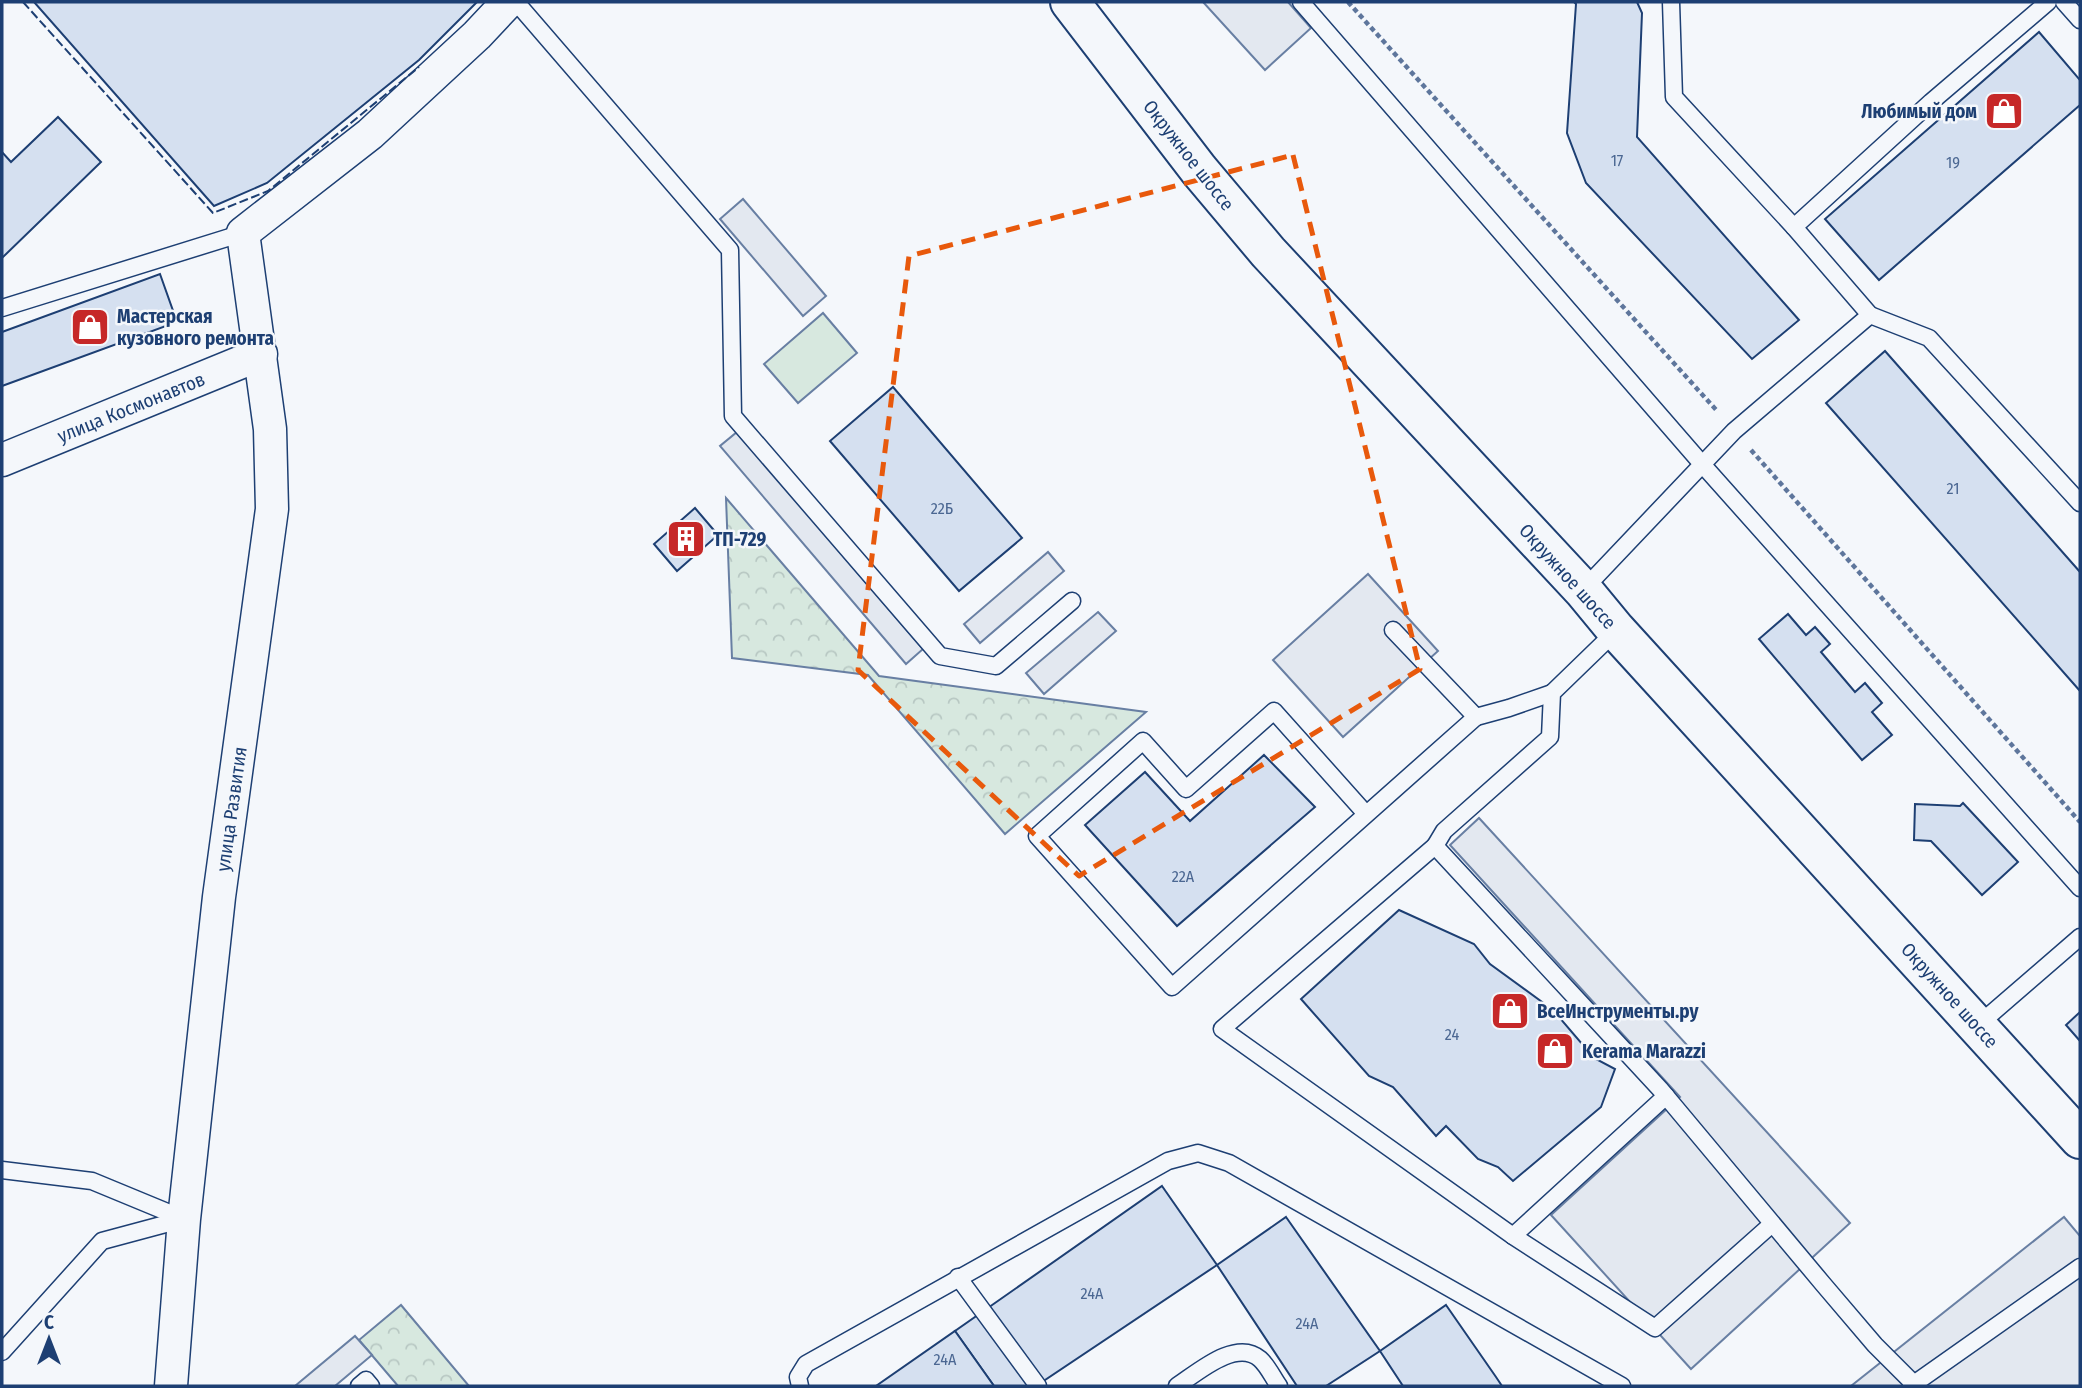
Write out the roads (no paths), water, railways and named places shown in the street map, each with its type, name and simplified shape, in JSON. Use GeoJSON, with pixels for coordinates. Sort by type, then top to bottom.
{"type":"FeatureCollection","features":[{"type":"Feature","properties":{"kind":"main road","name":"Окружное шоссе"},"geometry":{"type":"LineString","coordinates":[[1070,2],[1199,170],[1268,252],[1583,590],[1616,630],[2080,1139]]}},
{"type":"Feature","properties":{"kind":"street"},"geometry":{"type":"LineString","coordinates":[[243,233],[370,134],[508,2]]}},
{"type":"Feature","properties":{"kind":"street","name":"улица Развития"},"geometry":{"type":"LineString","coordinates":[[172,1386],[184,1219],[219,897],[272,509],[270,429],[243,233]]}},
{"type":"Feature","properties":{"kind":"street","name":"улица Космонавтов"},"geometry":{"type":"LineString","coordinates":[[2,460],[261,354]]}},
{"type":"Feature","properties":{"kind":"lane"},"geometry":{"type":"LineString","coordinates":[[516,2],[730,250],[733,416],[940,656],[996,666],[1072,601]]}},
{"type":"Feature","properties":{"kind":"lane"},"geometry":{"type":"LineString","coordinates":[[1301,2],[1702,464],[2080,888]]}},
{"type":"Feature","properties":{"kind":"lane"},"geometry":{"type":"LineString","coordinates":[[1671,2],[1674,97],[1794,227],[1870,315],[1929,338],[2080,503]]}},
{"type":"Feature","properties":{"kind":"lane"},"geometry":{"type":"LineString","coordinates":[[1794,227],[1930,102],[2048,2]]}},
{"type":"Feature","properties":{"kind":"lane"},"geometry":{"type":"LineString","coordinates":[[2064,2],[2080,19]]}},
{"type":"Feature","properties":{"kind":"lane"},"geometry":{"type":"LineString","coordinates":[[2,308],[243,233]]}},
{"type":"Feature","properties":{"kind":"lane"},"geometry":{"type":"LineString","coordinates":[[1583,590],[1734,430],[1870,315]]}},
{"type":"Feature","properties":{"kind":"lane"},"geometry":{"type":"LineString","coordinates":[[1393,630],[1476,716]]}},
{"type":"Feature","properties":{"kind":"lane"},"geometry":{"type":"LineString","coordinates":[[1366,814],[1274,711],[1186,789],[1143,741],[1037,836],[1172,987],[1476,716],[1552,693],[1616,630]]}},
{"type":"Feature","properties":{"kind":"lane"},"geometry":{"type":"LineString","coordinates":[[1552,693],[1550,737],[1444,831],[1436,846],[1222,1029],[1513,1236],[1655,1328],[1772,1224]]}},
{"type":"Feature","properties":{"kind":"lane"},"geometry":{"type":"LineString","coordinates":[[1436,846],[1666,1096],[1875,1345],[1913,1385],[2080,1267]]}},
{"type":"Feature","properties":{"kind":"lane"},"geometry":{"type":"LineString","coordinates":[[1976,1026],[2080,937]]}},
{"type":"Feature","properties":{"kind":"lane"},"geometry":{"type":"LineString","coordinates":[[1513,1236],[1666,1096]]}},
{"type":"Feature","properties":{"kind":"lane"},"geometry":{"type":"LineString","coordinates":[[794,1383],[806,1363],[1168,1161],[1198,1153],[1229,1163],[1622,1386]]}},
{"type":"Feature","properties":{"kind":"lane"},"geometry":{"type":"LineString","coordinates":[[2,1170],[92,1181],[184,1219]]}},
{"type":"Feature","properties":{"kind":"lane"},"geometry":{"type":"LineString","coordinates":[[2,1352],[102,1241],[184,1219]]}},
{"type":"Feature","properties":{"kind":"lane"},"geometry":{"type":"LineString","coordinates":[[958,1277],[1038,1386]]}},
{"type":"Feature","properties":{"kind":"lane"},"geometry":{"type":"LineString","coordinates":[[1177,1386],[1232,1353],[1246,1353],[1259,1358],[1279,1386]]}},
{"type":"Feature","properties":{"kind":"lane"},"geometry":{"type":"LineString","coordinates":[[359,1386],[366,1380],[371,1386]]}},
{"type":"Feature","properties":{"kind":"place","name":"Любимый дом"},"geometry":{"type":"Point","coordinates":[2004,111]}},
{"type":"Feature","properties":{"kind":"place","name":"Мастерская кузовного ремонта"},"geometry":{"type":"Point","coordinates":[90,327]}},
{"type":"Feature","properties":{"kind":"place","name":"ТП-729"},"geometry":{"type":"Point","coordinates":[686,539]}},
{"type":"Feature","properties":{"kind":"place","name":"ВсеИнструменты.ру"},"geometry":{"type":"Point","coordinates":[1510,1011]}},
{"type":"Feature","properties":{"kind":"place","name":"Kerama Marazzi"},"geometry":{"type":"Point","coordinates":[1555,1051]}}]}
